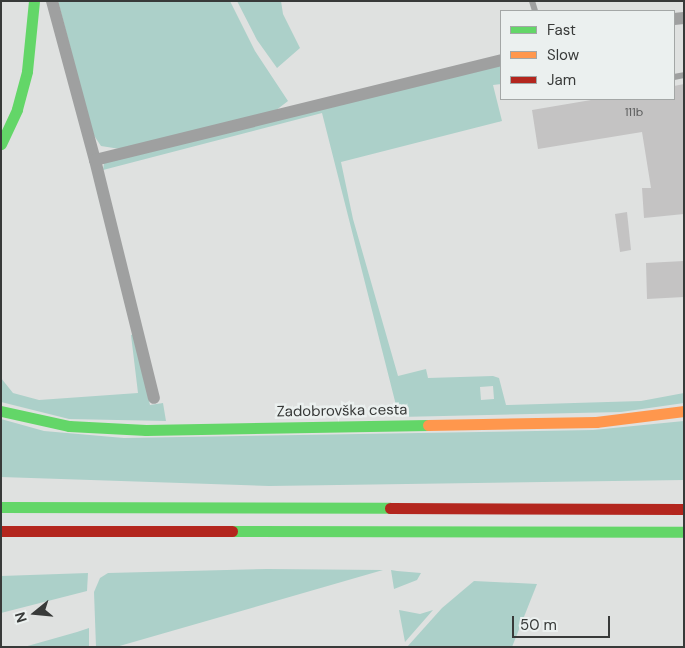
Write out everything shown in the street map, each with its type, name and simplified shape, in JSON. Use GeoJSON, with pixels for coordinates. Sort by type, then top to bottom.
{"type":"FeatureCollection","features":[{"type":"Feature","properties":{"kind":"main road"},"geometry":{"type":"LineString","coordinates":[[1,144],[17,109],[27,71],[34,1]]}},
{"type":"Feature","properties":{"kind":"main road","name":"Zadobrovška cesta"},"geometry":{"type":"LineString","coordinates":[[1,411],[68,426],[146,430],[596,422],[684,412]]}},
{"type":"Feature","properties":{"kind":"main road"},"geometry":{"type":"LineString","coordinates":[[1,507],[684,509]]}},
{"type":"Feature","properties":{"kind":"main road"},"geometry":{"type":"LineString","coordinates":[[1,531],[684,532]]}},
{"type":"Feature","properties":{"kind":"main road"},"geometry":{"type":"LineString","coordinates":[[1,544],[43,543],[85,532]]}},
{"type":"Feature","properties":{"kind":"street"},"geometry":{"type":"LineString","coordinates":[[52,1],[95,160],[154,398]]}},
{"type":"Feature","properties":{"kind":"street"},"geometry":{"type":"LineString","coordinates":[[95,160],[500,60]]}},
{"type":"Feature","properties":{"kind":"green space"},"geometry":{"type":"Polygon","coordinates":[[[58,1],[230,1],[255,51],[288,101],[275,111],[120,149],[101,146],[93,134],[58,1]]]}},
{"type":"Feature","properties":{"kind":"green space"},"geometry":{"type":"Polygon","coordinates":[[[237,1],[281,1],[283,14],[300,48],[277,68],[257,40],[237,1]]]}},
{"type":"Feature","properties":{"kind":"green space"},"geometry":{"type":"Polygon","coordinates":[[[500,64],[500,84],[493,85],[502,121],[341,162],[353,219],[398,376],[426,369],[428,378],[493,376],[499,378],[506,405],[641,401],[684,393],[684,403],[621,412],[399,417],[322,113],[103,170],[104,163],[500,64]],[[493,386],[480,387],[481,400],[494,399],[493,386]]]}},
{"type":"Feature","properties":{"kind":"green space"},"geometry":{"type":"Polygon","coordinates":[[[134,334],[150,405],[163,403],[166,421],[69,419],[1,402],[1,378],[13,393],[39,400],[138,393],[131,335],[134,334]]]}},
{"type":"Feature","properties":{"kind":"green space"},"geometry":{"type":"Polygon","coordinates":[[[1,419],[44,431],[124,438],[593,430],[684,421],[684,480],[269,486],[1,477],[1,419]]]}},
{"type":"Feature","properties":{"kind":"green space"},"geometry":{"type":"Polygon","coordinates":[[[267,569],[383,570],[116,647],[96,647],[94,592],[100,578],[108,573],[267,569]]]}},
{"type":"Feature","properties":{"kind":"green space"},"geometry":{"type":"Polygon","coordinates":[[[391,570],[421,573],[417,580],[394,589],[391,570]]]}},
{"type":"Feature","properties":{"kind":"green space"},"geometry":{"type":"Polygon","coordinates":[[[88,573],[87,591],[1,613],[1,576],[88,573]]]}},
{"type":"Feature","properties":{"kind":"green space"},"geometry":{"type":"Polygon","coordinates":[[[474,581],[537,584],[512,647],[407,647],[442,608],[474,581]]]}},
{"type":"Feature","properties":{"kind":"green space"},"geometry":{"type":"Polygon","coordinates":[[[399,610],[420,614],[433,610],[405,642],[399,610]]]}},
{"type":"Feature","properties":{"kind":"green space"},"geometry":{"type":"Polygon","coordinates":[[[89,628],[89,647],[24,647],[77,632],[89,628]]]}},
{"type":"Feature","properties":{"kind":"building"},"geometry":{"type":"Polygon","coordinates":[[[684,84],[684,214],[644,218],[642,188],[651,188],[642,132],[538,149],[532,110],[591,100],[675,100],[675,86],[684,84]]]}},
{"type":"Feature","properties":{"kind":"building"},"geometry":{"type":"Polygon","coordinates":[[[627,212],[631,250],[620,252],[615,214],[627,212]]]}},
{"type":"Feature","properties":{"kind":"building"},"geometry":{"type":"Polygon","coordinates":[[[684,261],[684,297],[647,299],[646,263],[684,261]]]}},
{"type":"Feature","properties":{"kind":"traffic: fast"},"geometry":{"type":"LineString","coordinates":[[1,144],[17,109],[27,71],[34,1]]}},
{"type":"Feature","properties":{"kind":"traffic: fast"},"geometry":{"type":"LineString","coordinates":[[1,411],[69,426],[146,430],[428,425]]}},
{"type":"Feature","properties":{"kind":"traffic: fast"},"geometry":{"type":"LineString","coordinates":[[1,507],[390,508]]}},
{"type":"Feature","properties":{"kind":"traffic: fast"},"geometry":{"type":"LineString","coordinates":[[232,531],[684,532]]}},
{"type":"Feature","properties":{"kind":"traffic: slow"},"geometry":{"type":"LineString","coordinates":[[428,425],[596,422],[684,411]]}},
{"type":"Feature","properties":{"kind":"traffic: jam"},"geometry":{"type":"LineString","coordinates":[[390,508],[684,509]]}},
{"type":"Feature","properties":{"kind":"traffic: jam"},"geometry":{"type":"LineString","coordinates":[[1,531],[232,531]]}}]}
